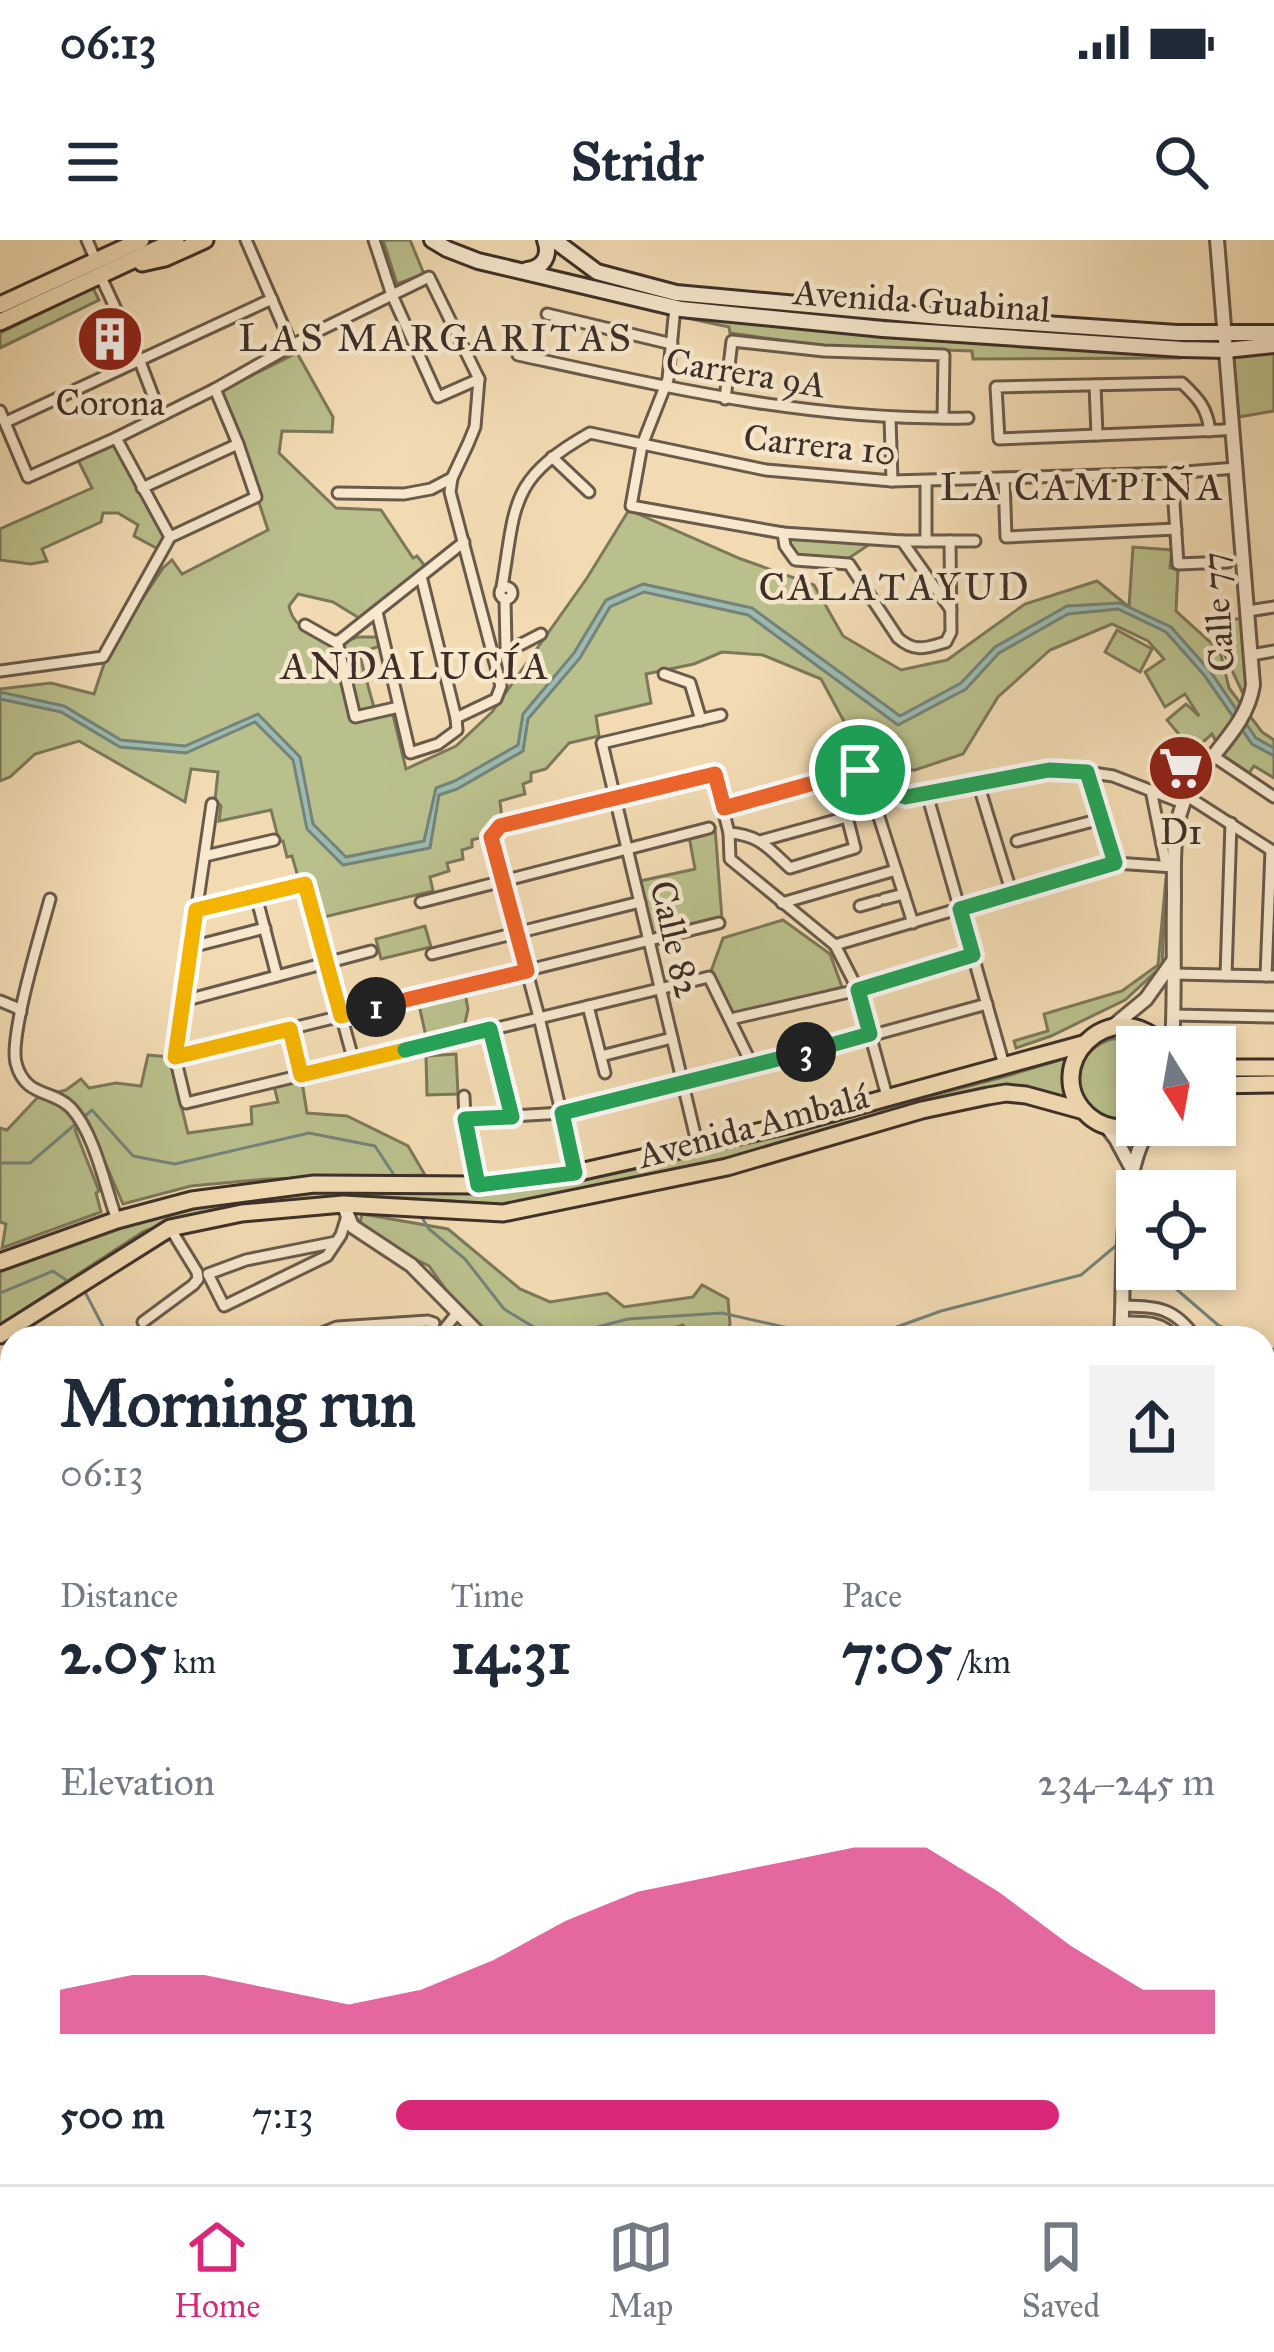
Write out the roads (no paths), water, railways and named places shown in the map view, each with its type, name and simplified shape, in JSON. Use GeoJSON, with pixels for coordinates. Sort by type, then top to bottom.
{"type":"FeatureCollection","features":[{"type":"Feature","properties":{"kind":"main road"},"geometry":{"type":"LineString","coordinates":[[121,266],[176,240]]}},
{"type":"Feature","properties":{"kind":"main road"},"geometry":{"type":"LineString","coordinates":[[0,304],[98,268],[165,258],[205,240]]}},
{"type":"Feature","properties":{"kind":"main road","name":"Avenida Guabinal"},"geometry":{"type":"LineString","coordinates":[[432,240],[462,255],[515,270],[675,300],[883,329],[1274,345]]}},
{"type":"Feature","properties":{"kind":"main road"},"geometry":{"type":"LineString","coordinates":[[515,270],[541,265],[553,240]]}},
{"type":"Feature","properties":{"kind":"main road","name":"Avenida Guabinal"},"geometry":{"type":"LineString","coordinates":[[553,240],[597,272],[675,300]]}},
{"type":"Feature","properties":{"kind":"main road"},"geometry":{"type":"LineString","coordinates":[[0,322],[136,242]]}},
{"type":"Feature","properties":{"kind":"main road"},"geometry":{"type":"LineString","coordinates":[[146,263],[184,263]]}},
{"type":"Feature","properties":{"kind":"main road","name":"Avenida Guabinal"},"geometry":{"type":"LineString","coordinates":[[1226,342],[1274,333]]}},
{"type":"Feature","properties":{"kind":"main road"},"geometry":{"type":"LineString","coordinates":[[1112,1027],[1116,1027]]}},
{"type":"Feature","properties":{"kind":"main road","name":"Avenida Ambalá"},"geometry":{"type":"LineString","coordinates":[[0,1262],[118,1220],[192,1200],[314,1184],[478,1185],[575,1173],[888,1100],[1083,1045],[1112,1027]]}},
{"type":"Feature","properties":{"kind":"main road"},"geometry":{"type":"LineString","coordinates":[[1083,1045],[1072,1071],[1076,1099],[1084,1111]]}},
{"type":"Feature","properties":{"kind":"main road"},"geometry":{"type":"LineString","coordinates":[[1236,1069],[1274,1068]]}},
{"type":"Feature","properties":{"kind":"main road"},"geometry":{"type":"LineString","coordinates":[[1236,1085],[1274,1084]]}},
{"type":"Feature","properties":{"kind":"main road","name":"Avenida Ambalá"},"geometry":{"type":"LineString","coordinates":[[15,1326],[170,1228],[242,1213],[386,1207],[503,1214],[727,1167],[922,1110],[1006,1093],[1084,1111],[1107,1127]]}},
{"type":"Feature","properties":{"kind":"main road"},"geometry":{"type":"LineString","coordinates":[[1107,1127],[1116,1129]]}},
{"type":"Feature","properties":{"kind":"street"},"geometry":{"type":"LineString","coordinates":[[86,240],[160,414]]}},
{"type":"Feature","properties":{"kind":"street"},"geometry":{"type":"LineString","coordinates":[[246,240],[292,346]]}},
{"type":"Feature","properties":{"kind":"street"},"geometry":{"type":"LineString","coordinates":[[374,240],[392,296],[438,397],[478,379]]}},
{"type":"Feature","properties":{"kind":"street","name":"Calle 77"},"geometry":{"type":"LineString","coordinates":[[1172,1026],[1170,866],[1177,827],[1185,800],[1236,729],[1252,685],[1217,240]]}},
{"type":"Feature","properties":{"kind":"street"},"geometry":{"type":"LineString","coordinates":[[272,299],[3,417],[28,477],[116,438],[429,277],[478,379],[475,427],[450,492],[501,686],[496,699],[457,724],[438,744],[410,754],[376,612]]}},
{"type":"Feature","properties":{"kind":"street"},"geometry":{"type":"LineString","coordinates":[[675,300],[666,386],[642,445],[631,506],[783,533],[975,541]]}},
{"type":"Feature","properties":{"kind":"street"},"geometry":{"type":"LineString","coordinates":[[547,314],[672,344]]}},
{"type":"Feature","properties":{"kind":"street"},"geometry":{"type":"LineString","coordinates":[[725,399],[732,341],[824,351],[944,355],[944,418]]}},
{"type":"Feature","properties":{"kind":"street","name":"Carrera 9A"},"geometry":{"type":"LineString","coordinates":[[518,355],[725,399],[821,413],[968,418]]}},
{"type":"Feature","properties":{"kind":"street"},"geometry":{"type":"LineString","coordinates":[[1210,430],[1207,410],[1182,383],[996,387],[999,439],[1097,435],[1233,429]]}},
{"type":"Feature","properties":{"kind":"street"},"geometry":{"type":"LineString","coordinates":[[1095,385],[1097,435]]}},
{"type":"Feature","properties":{"kind":"street"},"geometry":{"type":"LineString","coordinates":[[0,671],[103,657],[170,537],[256,496],[215,388]]}},
{"type":"Feature","properties":{"kind":"street"},"geometry":{"type":"LineString","coordinates":[[890,418],[892,481]]}},
{"type":"Feature","properties":{"kind":"street","name":"Carrera 10"},"geometry":{"type":"LineString","coordinates":[[552,457],[590,433],[766,470],[892,481],[1236,468]]}},
{"type":"Feature","properties":{"kind":"street"},"geometry":{"type":"LineString","coordinates":[[116,438],[170,537]]}},
{"type":"Feature","properties":{"kind":"street"},"geometry":{"type":"LineString","coordinates":[[142,488],[238,444]]}},
{"type":"Feature","properties":{"kind":"street"},"geometry":{"type":"LineString","coordinates":[[541,634],[510,650],[506,647],[504,593],[516,501],[552,457],[589,492]]}},
{"type":"Feature","properties":{"kind":"street"},"geometry":{"type":"LineString","coordinates":[[1172,473],[1178,564],[1228,562]]}},
{"type":"Feature","properties":{"kind":"street"},"geometry":{"type":"LineString","coordinates":[[338,493],[419,493],[452,478]]}},
{"type":"Feature","properties":{"kind":"street"},"geometry":{"type":"LineString","coordinates":[[1004,478],[1006,537],[1176,529]]}},
{"type":"Feature","properties":{"kind":"street"},"geometry":{"type":"LineString","coordinates":[[911,553],[923,541],[926,481]]}},
{"type":"Feature","properties":{"kind":"street"},"geometry":{"type":"LineString","coordinates":[[783,533],[795,560],[849,564],[898,638],[918,650],[946,642],[951,632],[950,541]]}},
{"type":"Feature","properties":{"kind":"street"},"geometry":{"type":"LineString","coordinates":[[902,541],[951,610]]}},
{"type":"Feature","properties":{"kind":"street"},"geometry":{"type":"LineString","coordinates":[[337,641],[464,542]]}},
{"type":"Feature","properties":{"kind":"street"},"geometry":{"type":"LineString","coordinates":[[421,576],[457,724]]}},
{"type":"Feature","properties":{"kind":"street"},"geometry":{"type":"LineString","coordinates":[[1248,611],[1274,607]]}},
{"type":"Feature","properties":{"kind":"street"},"geometry":{"type":"LineString","coordinates":[[305,625],[337,641],[356,717],[399,707]]}},
{"type":"Feature","properties":{"kind":"street"},"geometry":{"type":"LineString","coordinates":[[1251,655],[1274,651]]}},
{"type":"Feature","properties":{"kind":"street"},"geometry":{"type":"LineString","coordinates":[[664,674],[690,683],[701,720],[721,715]]}},
{"type":"Feature","properties":{"kind":"street","name":"Calle 82"},"geometry":{"type":"LineString","coordinates":[[698,1147],[602,743],[701,720]]}},
{"type":"Feature","properties":{"kind":"street"},"geometry":{"type":"LineString","coordinates":[[1215,753],[1274,797]]}},
{"type":"Feature","properties":{"kind":"street"},"geometry":{"type":"LineString","coordinates":[[724,808],[860,770],[913,923]]}},
{"type":"Feature","properties":{"kind":"street"},"geometry":{"type":"LineString","coordinates":[[869,786],[906,797],[1049,770],[1113,776],[1185,800],[1272,851],[1270,976],[1173,967],[1112,1027]]}},
{"type":"Feature","properties":{"kind":"street"},"geometry":{"type":"LineString","coordinates":[[1087,772],[1115,863]]}},
{"type":"Feature","properties":{"kind":"street"},"geometry":{"type":"LineString","coordinates":[[575,1173],[491,837],[500,826],[615,797],[715,774],[730,859],[835,945],[858,990],[888,1100]]}},
{"type":"Feature","properties":{"kind":"street"},"geometry":{"type":"LineString","coordinates":[[978,783],[1012,894]]}},
{"type":"Feature","properties":{"kind":"street"},"geometry":{"type":"LineString","coordinates":[[835,945],[1115,863],[1170,866],[1151,790]]}},
{"type":"Feature","properties":{"kind":"street"},"geometry":{"type":"LineString","coordinates":[[927,794],[1004,1066]]}},
{"type":"Feature","properties":{"kind":"street"},"geometry":{"type":"LineString","coordinates":[[212,804],[175,1057],[185,1103],[709,977],[753,1067]]}},
{"type":"Feature","properties":{"kind":"street"},"geometry":{"type":"LineString","coordinates":[[729,833],[755,836],[760,841],[790,868],[856,848],[847,817],[760,841]]}},
{"type":"Feature","properties":{"kind":"street"},"geometry":{"type":"LineString","coordinates":[[1017,841],[1101,819]]}},
{"type":"Feature","properties":{"kind":"street"},"geometry":{"type":"LineString","coordinates":[[1226,975],[1231,823]]}},
{"type":"Feature","properties":{"kind":"street"},"geometry":{"type":"LineString","coordinates":[[421,902],[709,828]]}},
{"type":"Feature","properties":{"kind":"street"},"geometry":{"type":"LineString","coordinates":[[205,856],[274,840]]}},
{"type":"Feature","properties":{"kind":"street"},"geometry":{"type":"LineString","coordinates":[[782,903],[896,871]]}},
{"type":"Feature","properties":{"kind":"street"},"geometry":{"type":"LineString","coordinates":[[196,910],[305,884],[354,1062]]}},
{"type":"Feature","properties":{"kind":"street"},"geometry":{"type":"LineString","coordinates":[[860,906],[904,894]]}},
{"type":"Feature","properties":{"kind":"street"},"geometry":{"type":"LineString","coordinates":[[256,896],[277,976]]}},
{"type":"Feature","properties":{"kind":"street"},"geometry":{"type":"LineString","coordinates":[[50,899],[14,1054],[24,1081],[70,1105],[86,1133],[118,1220]]}},
{"type":"Feature","properties":{"kind":"street"},"geometry":{"type":"LineString","coordinates":[[432,954],[640,902]]}},
{"type":"Feature","properties":{"kind":"street"},"geometry":{"type":"LineString","coordinates":[[175,1057],[719,923]]}},
{"type":"Feature","properties":{"kind":"street"},"geometry":{"type":"LineString","coordinates":[[191,947],[265,928]]}},
{"type":"Feature","properties":{"kind":"street"},"geometry":{"type":"LineString","coordinates":[[183,1001],[371,951]]}},
{"type":"Feature","properties":{"kind":"street"},"geometry":{"type":"LineString","coordinates":[[735,1018],[858,990],[973,955]]}},
{"type":"Feature","properties":{"kind":"street"},"geometry":{"type":"LineString","coordinates":[[0,1001],[21,1012]]}},
{"type":"Feature","properties":{"kind":"street"},"geometry":{"type":"LineString","coordinates":[[465,1119],[562,1113],[987,1004]]}},
{"type":"Feature","properties":{"kind":"street"},"geometry":{"type":"LineString","coordinates":[[588,1006],[605,1073]]}},
{"type":"Feature","properties":{"kind":"street"},"geometry":{"type":"LineString","coordinates":[[1173,1015],[1274,1016]]}},
{"type":"Feature","properties":{"kind":"street"},"geometry":{"type":"LineString","coordinates":[[290,1029],[301,1075]]}},
{"type":"Feature","properties":{"kind":"street"},"geometry":{"type":"LineString","coordinates":[[490,1029],[512,1117]]}},
{"type":"Feature","properties":{"kind":"street"},"geometry":{"type":"LineString","coordinates":[[601,1056],[672,1038]]}},
{"type":"Feature","properties":{"kind":"street"},"geometry":{"type":"LineString","coordinates":[[464,1096],[478,1185]]}},
{"type":"Feature","properties":{"kind":"street"},"geometry":{"type":"LineString","coordinates":[[1107,1127],[1132,1169]]}},
{"type":"Feature","properties":{"kind":"street"},"geometry":{"type":"LineString","coordinates":[[1122,1326],[1132,1169],[1139,1146]]}},
{"type":"Feature","properties":{"kind":"street"},"geometry":{"type":"LineString","coordinates":[[339,1238],[208,1274],[224,1306],[327,1256],[339,1238],[345,1210]]}},
{"type":"Feature","properties":{"kind":"street"},"geometry":{"type":"LineString","coordinates":[[345,1210],[352,1226],[411,1265],[471,1326]]}},
{"type":"Feature","properties":{"kind":"street"},"geometry":{"type":"LineString","coordinates":[[142,1322],[198,1279],[170,1228]]}},
{"type":"Feature","properties":{"kind":"street"},"geometry":{"type":"LineString","coordinates":[[1123,1306],[1168,1310],[1187,1326]]}},
{"type":"Feature","properties":{"kind":"street"},"geometry":{"type":"LineString","coordinates":[[442,1326],[454,1308]]}},
{"type":"Feature","properties":{"kind":"street"},"geometry":{"type":"LineString","coordinates":[[388,1322],[388,1326]]}},
{"type":"Feature","properties":{"kind":"street"},"geometry":{"type":"LineString","coordinates":[[368,1326],[388,1322],[411,1326]]}},
{"type":"Feature","properties":{"kind":"street"},"geometry":{"type":"LineString","coordinates":[[1122,1322],[1160,1326]]}},
{"type":"Feature","properties":{"kind":"water"},"geometry":{"type":"Polygon","coordinates":[[[643,584],[752,608],[900,716],[961,683],[995,647],[1067,606],[1120,603],[1171,627],[1210,671],[1256,738],[1274,748],[1274,756],[1252,744],[1204,675],[1166,632],[1118,609],[1068,614],[999,653],[966,689],[898,725],[748,615],[644,592],[610,607],[580,658],[528,719],[523,751],[439,795],[430,848],[343,865],[307,829],[293,760],[255,722],[186,753],[120,747],[61,712],[0,699],[0,692],[64,706],[121,740],[185,746],[258,714],[300,757],[313,824],[346,857],[424,841],[436,788],[518,745],[523,714],[574,653],[606,600],[643,584]]]}},
{"type":"Feature","properties":{"kind":"waterway"},"geometry":{"type":"LineString","coordinates":[[0,1163],[30,1163],[92,1110],[133,1156],[175,1164],[309,1133],[375,1146],[396,1178]]}},
{"type":"Feature","properties":{"kind":"waterway"},"geometry":{"type":"LineString","coordinates":[[421,1216],[429,1229],[465,1259],[504,1309],[532,1326]]}},
{"type":"Feature","properties":{"kind":"waterway"},"geometry":{"type":"LineString","coordinates":[[899,1326],[1081,1275],[1116,1246]]}},
{"type":"Feature","properties":{"kind":"waterway"},"geometry":{"type":"LineString","coordinates":[[0,1293],[53,1271],[72,1284]]}},
{"type":"Feature","properties":{"kind":"waterway"},"geometry":{"type":"LineString","coordinates":[[1177,1290],[1220,1326]]}},
{"type":"Feature","properties":{"kind":"waterway"},"geometry":{"type":"LineString","coordinates":[[85,1292],[103,1326]]}},
{"type":"Feature","properties":{"kind":"waterway"},"geometry":{"type":"LineString","coordinates":[[601,1326],[628,1319],[722,1313],[780,1326]]}},
{"type":"Feature","properties":{"kind":"place","name":"Corona"},"geometry":{"type":"Point","coordinates":[110,339]}},
{"type":"Feature","properties":{"kind":"place","name":"D1"},"geometry":{"type":"Point","coordinates":[1181,768]}},
{"type":"Feature","properties":{"kind":"district","name":"LAS MARGARITAS"},"geometry":{"type":"Point","coordinates":[436,337]}},
{"type":"Feature","properties":{"kind":"district","name":"LA CAMPIÑA"},"geometry":{"type":"Point","coordinates":[1083,486]}},
{"type":"Feature","properties":{"kind":"district","name":"CALATAYUD"},"geometry":{"type":"Point","coordinates":[895,586]}},
{"type":"Feature","properties":{"kind":"district","name":"ANDALUCÍA"},"geometry":{"type":"Point","coordinates":[416,665]}}]}
